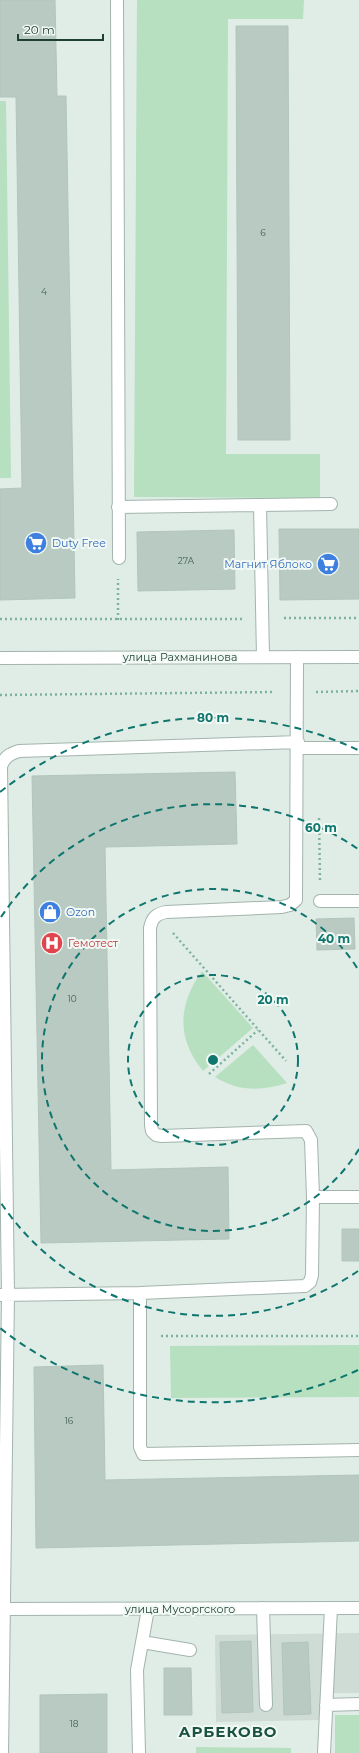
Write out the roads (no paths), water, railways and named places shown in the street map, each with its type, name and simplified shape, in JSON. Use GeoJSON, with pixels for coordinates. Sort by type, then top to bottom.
{"type":"FeatureCollection","features":[{"type":"Feature","properties":{"kind":"street"},"geometry":{"type":"LineString","coordinates":[[117,0],[119,558]]}},
{"type":"Feature","properties":{"kind":"street"},"geometry":{"type":"LineString","coordinates":[[118,507],[331,504]]}},
{"type":"Feature","properties":{"kind":"street"},"geometry":{"type":"LineString","coordinates":[[260,505],[263,657]]}},
{"type":"Feature","properties":{"kind":"street"},"geometry":{"type":"LineString","coordinates":[[4,1295],[140,1293],[305,1286],[310,1282],[312,1275],[313,1198],[311,1140],[306,1131],[162,1136],[156,1135],[152,1131],[150,928],[152,919],[157,915],[166,912],[282,907],[290,905],[296,900],[298,745],[297,657]]}},
{"type":"Feature","properties":{"kind":"street","name":"улица Рахманинова"},"geometry":{"type":"LineString","coordinates":[[0,658],[359,657]]}},
{"type":"Feature","properties":{"kind":"street"},"geometry":{"type":"LineString","coordinates":[[2,1753],[4,1295],[1,766],[4,758],[10,753],[19,751],[298,745],[359,748]]}},
{"type":"Feature","properties":{"kind":"street"},"geometry":{"type":"LineString","coordinates":[[320,901],[359,901]]}},
{"type":"Feature","properties":{"kind":"street"},"geometry":{"type":"LineString","coordinates":[[313,1198],[359,1196]]}},
{"type":"Feature","properties":{"kind":"street"},"geometry":{"type":"LineString","coordinates":[[140,1293],[140,1447],[144,1454],[359,1450]]}},
{"type":"Feature","properties":{"kind":"street"},"geometry":{"type":"LineString","coordinates":[[263,1608],[266,1705]]}},
{"type":"Feature","properties":{"kind":"street"},"geometry":{"type":"LineString","coordinates":[[324,1753],[331,1608]]}},
{"type":"Feature","properties":{"kind":"street","name":"улица Мусоргского"},"geometry":{"type":"LineString","coordinates":[[2,1609],[359,1608]]}},
{"type":"Feature","properties":{"kind":"street"},"geometry":{"type":"LineString","coordinates":[[139,1753],[137,1670],[148,1609]]}},
{"type":"Feature","properties":{"kind":"street"},"geometry":{"type":"LineString","coordinates":[[142,1642],[190,1650]]}},
{"type":"Feature","properties":{"kind":"street"},"geometry":{"type":"LineString","coordinates":[[326,1705],[359,1704]]}},
{"type":"Feature","properties":{"kind":"place","name":"Duty Free"},"geometry":{"type":"Point","coordinates":[36,543]}},
{"type":"Feature","properties":{"kind":"place","name":"Магнит Яблоко"},"geometry":{"type":"Point","coordinates":[328,564]}},
{"type":"Feature","properties":{"kind":"place","name":"Ozon"},"geometry":{"type":"Point","coordinates":[50,912]}},
{"type":"Feature","properties":{"kind":"place","name":"Гемотест"},"geometry":{"type":"Point","coordinates":[52,943]}},
{"type":"Feature","properties":{"kind":"district","name":"АРБЕКОВО"},"geometry":{"type":"Point","coordinates":[228,1732]}}]}
